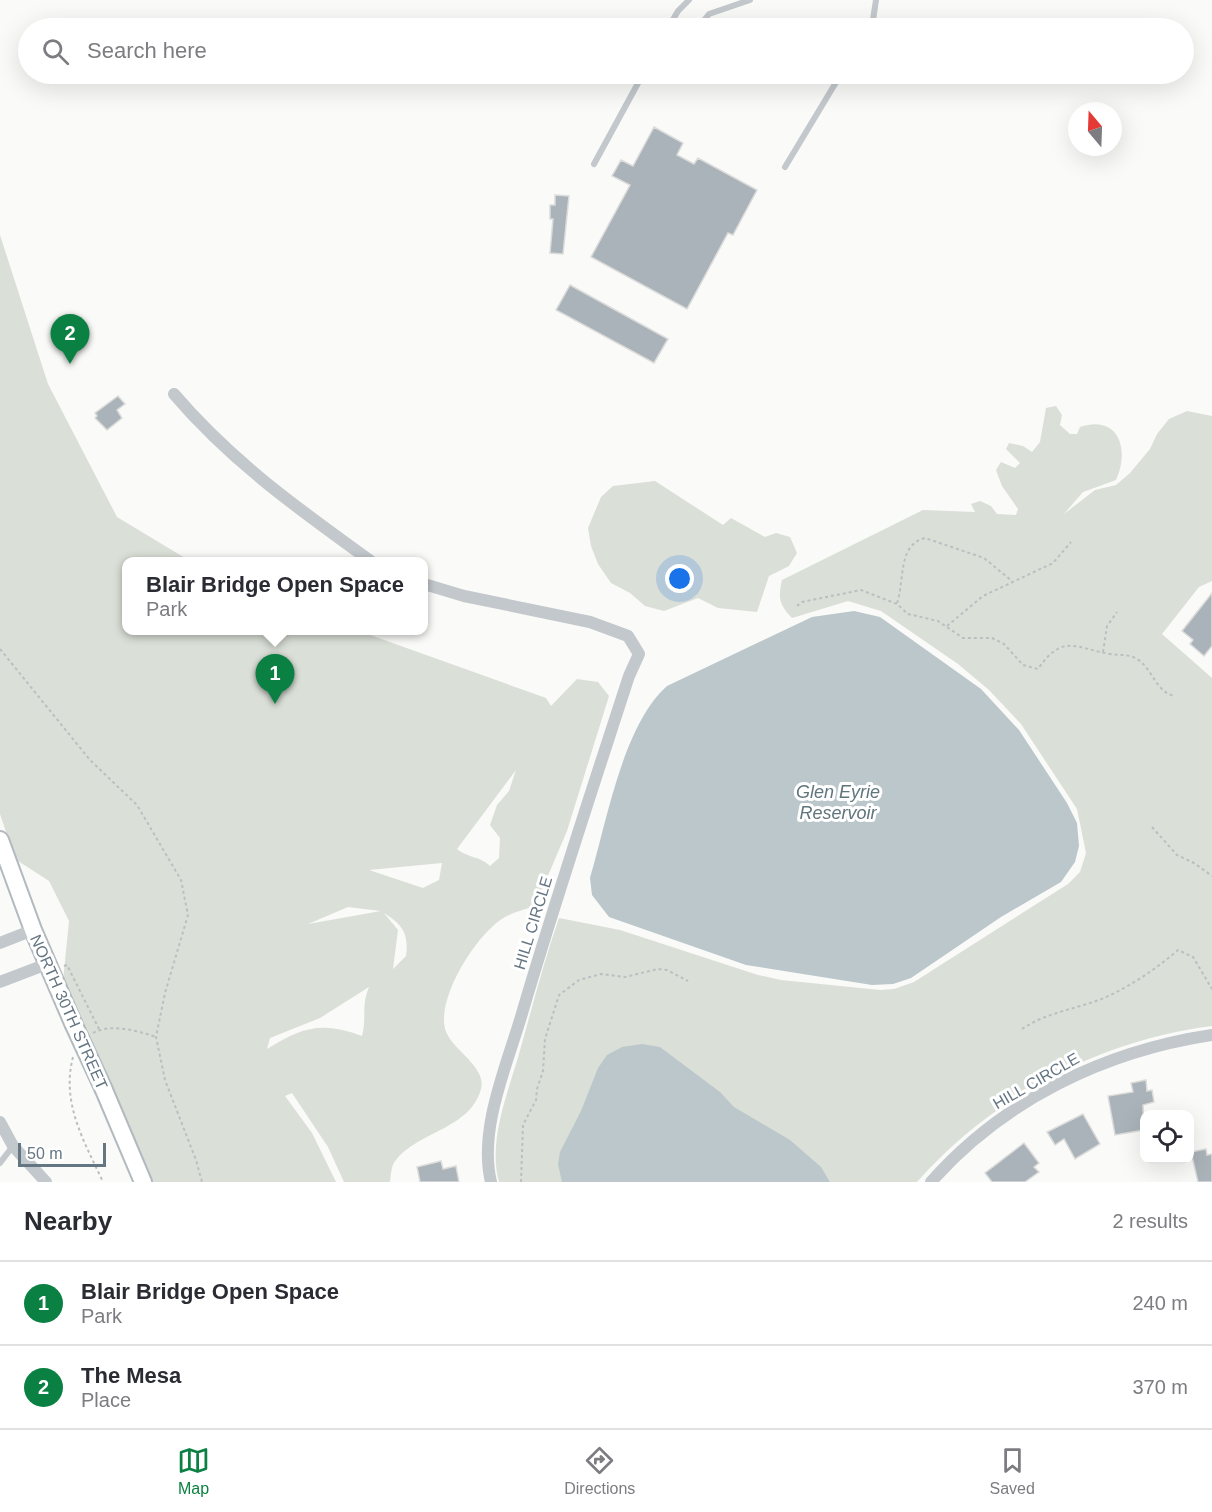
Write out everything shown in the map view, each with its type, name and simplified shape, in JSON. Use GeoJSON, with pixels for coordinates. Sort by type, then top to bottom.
{"type":"FeatureCollection","features":[{"type":"Feature","properties":{"kind":"main road","name":"NORTH 30TH STREET"},"geometry":{"type":"LineString","coordinates":[[0,840],[48,967],[143,1182]]}},
{"type":"Feature","properties":{"kind":"street"},"geometry":{"type":"LineString","coordinates":[[174,394],[191,414],[270,489],[366,557]]}},
{"type":"Feature","properties":{"kind":"street","name":"HILL CIRCLE"},"geometry":{"type":"LineString","coordinates":[[428,585],[464,596],[590,622],[628,636],[639,654],[628,676],[544,941],[493,1113],[487,1151],[490,1182]]}},
{"type":"Feature","properties":{"kind":"street"},"geometry":{"type":"LineString","coordinates":[[0,943],[33,930]]}},
{"type":"Feature","properties":{"kind":"street"},"geometry":{"type":"LineString","coordinates":[[0,982],[48,967]]}},
{"type":"Feature","properties":{"kind":"street","name":"HILL CIRCLE"},"geometry":{"type":"LineString","coordinates":[[931,1182],[978,1136],[1056,1084],[1132,1053],[1212,1035]]}},
{"type":"Feature","properties":{"kind":"street"},"geometry":{"type":"LineString","coordinates":[[0,1122],[13,1146],[46,1182]]}},
{"type":"Feature","properties":{"kind":"lane"},"geometry":{"type":"LineString","coordinates":[[674,18],[689,0]]}},
{"type":"Feature","properties":{"kind":"lane"},"geometry":{"type":"LineString","coordinates":[[706,18],[709,14],[750,0]]}},
{"type":"Feature","properties":{"kind":"lane"},"geometry":{"type":"LineString","coordinates":[[873,18],[876,0]]}},
{"type":"Feature","properties":{"kind":"lane"},"geometry":{"type":"LineString","coordinates":[[594,164],[637,84]]}},
{"type":"Feature","properties":{"kind":"lane"},"geometry":{"type":"LineString","coordinates":[[785,167],[835,84]]}},
{"type":"Feature","properties":{"kind":"lane"},"geometry":{"type":"LineString","coordinates":[[0,1163],[13,1146]]}},
{"type":"Feature","properties":{"kind":"path"},"geometry":{"type":"LineString","coordinates":[[897,604],[902,588],[904,556],[916,540],[925,538],[984,558],[1013,582]]}},
{"type":"Feature","properties":{"kind":"path"},"geometry":{"type":"LineString","coordinates":[[947,626],[983,596],[1053,563],[1071,542]]}},
{"type":"Feature","properties":{"kind":"path"},"geometry":{"type":"LineString","coordinates":[[797,606],[802,602],[861,590],[897,604],[909,614],[947,626],[963,638],[992,638],[1004,644],[1023,665],[1032,670],[1038,669],[1047,656],[1059,648],[1072,644],[1103,652],[1129,654],[1141,662],[1160,690],[1174,696]]}},
{"type":"Feature","properties":{"kind":"path"},"geometry":{"type":"LineString","coordinates":[[1103,652],[1107,626],[1117,612]]}},
{"type":"Feature","properties":{"kind":"path"},"geometry":{"type":"LineString","coordinates":[[0,649],[90,760],[136,805],[181,880],[187,903],[185,931],[165,993],[156,1036],[165,1080],[196,1160],[202,1182]]}},
{"type":"Feature","properties":{"kind":"path"},"geometry":{"type":"LineString","coordinates":[[1152,827],[1177,855],[1194,863],[1212,876]]}},
{"type":"Feature","properties":{"kind":"path"},"geometry":{"type":"LineString","coordinates":[[1022,1029],[1042,1017],[1103,998],[1152,971],[1178,950],[1193,957],[1212,989]]}},
{"type":"Feature","properties":{"kind":"path"},"geometry":{"type":"LineString","coordinates":[[48,967],[67,965],[99,1029]]}},
{"type":"Feature","properties":{"kind":"path"},"geometry":{"type":"LineString","coordinates":[[522,1182],[523,1125],[536,1100],[543,1071],[545,1039],[559,995],[579,980],[601,974],[625,977],[657,969],[667,970],[688,981]]}},
{"type":"Feature","properties":{"kind":"path"},"geometry":{"type":"LineString","coordinates":[[86,1039],[99,1029],[140,1032],[156,1036]]}},
{"type":"Feature","properties":{"kind":"path"},"geometry":{"type":"LineString","coordinates":[[74,1051],[68,1088],[70,1099],[76,1123],[103,1182]]}},
{"type":"Feature","properties":{"kind":"shaded area"},"geometry":{"type":"Polygon","coordinates":[[[0,235],[48,384],[117,517],[183,557],[122,557],[122,635],[370,635],[546,698],[551,706],[577,679],[598,682],[609,696],[567,831],[535,906],[505,917],[494,925],[472,951],[453,983],[447,1000],[444,1015],[445,1029],[454,1044],[479,1073],[481,1089],[475,1102],[466,1113],[417,1142],[396,1160],[390,1182],[344,1182],[328,1147],[292,1093],[285,1096],[312,1133],[336,1182],[151,1182],[109,1094],[63,981],[69,921],[49,881],[15,859],[0,814],[0,235]],[[516,770],[457,849],[490,866],[499,858],[500,838],[490,825],[497,805],[509,791],[516,770]],[[442,863],[369,870],[423,888],[439,880],[442,863]],[[348,907],[308,924],[381,911],[348,907]],[[384,913],[398,930],[393,969],[406,956],[406,942],[400,926],[384,913]],[[369,987],[320,1018],[270,1038],[267,1049],[302,1031],[313,1029],[335,1029],[362,1036],[365,1000],[369,987]]]}},
{"type":"Feature","properties":{"kind":"shaded area"},"geometry":{"type":"Polygon","coordinates":[[[1056,406],[1062,415],[1060,425],[1070,434],[1077,434],[1080,427],[1093,424],[1112,430],[1118,437],[1122,457],[1116,480],[1083,492],[1064,514],[1095,490],[1116,485],[1130,473],[1150,449],[1157,434],[1169,419],[1187,411],[1212,416],[1212,581],[1199,587],[1162,634],[1212,678],[1212,1026],[1170,1033],[1129,1044],[1051,1077],[1014,1099],[979,1124],[947,1151],[917,1182],[499,1182],[496,1149],[501,1114],[559,918],[620,930],[758,975],[781,980],[880,990],[894,989],[914,982],[1068,884],[1080,872],[1086,853],[1077,809],[1021,724],[989,690],[958,664],[881,611],[848,601],[792,618],[784,609],[780,597],[782,580],[923,510],[975,512],[971,504],[980,501],[991,506],[997,514],[1016,515],[1018,509],[1002,486],[996,470],[1001,462],[1015,468],[1020,463],[1006,449],[1009,443],[1023,446],[1032,452],[1040,442],[1046,408],[1056,406]]]}},
{"type":"Feature","properties":{"kind":"shaded area"},"geometry":{"type":"Polygon","coordinates":[[[655,481],[723,525],[731,518],[765,537],[776,533],[790,537],[797,553],[789,566],[769,576],[757,612],[718,608],[698,598],[664,611],[645,606],[630,593],[611,583],[598,564],[591,546],[588,528],[601,497],[613,486],[655,481]]]}},
{"type":"Feature","properties":{"kind":"water","name":"Glen Eyrie Reservoir"},"geometry":{"type":"Polygon","coordinates":[[[854,611],[880,617],[981,689],[1019,730],[1067,803],[1077,823],[1079,846],[1075,862],[1061,882],[1001,917],[911,978],[893,984],[872,985],[746,965],[609,917],[592,895],[590,878],[618,775],[639,724],[652,703],[667,686],[812,617],[854,611]]]}},
{"type":"Feature","properties":{"kind":"water"},"geometry":{"type":"Polygon","coordinates":[[[642,1044],[660,1047],[720,1092],[734,1107],[790,1140],[821,1167],[830,1182],[562,1182],[558,1164],[560,1152],[581,1111],[598,1068],[607,1055],[622,1047],[642,1044]]]}},
{"type":"Feature","properties":{"kind":"building"},"geometry":{"type":"Polygon","coordinates":[[[654,127],[683,143],[677,155],[694,164],[698,158],[757,190],[733,235],[728,233],[687,309],[591,257],[630,185],[612,176],[621,160],[633,166],[654,127]]]}},
{"type":"Feature","properties":{"kind":"building"},"geometry":{"type":"Polygon","coordinates":[[[555,195],[569,196],[563,254],[550,253],[553,219],[550,219],[550,205],[555,205],[555,195]]]}},
{"type":"Feature","properties":{"kind":"building"},"geometry":{"type":"Polygon","coordinates":[[[570,285],[668,339],[654,363],[556,310],[570,285]]]}},
{"type":"Feature","properties":{"kind":"building"},"geometry":{"type":"Polygon","coordinates":[[[118,396],[125,404],[117,410],[122,418],[107,430],[95,418],[97,416],[95,413],[118,396]]]}},
{"type":"Feature","properties":{"kind":"building"},"geometry":{"type":"Polygon","coordinates":[[[1212,593],[1212,646],[1204,656],[1190,644],[1193,640],[1182,631],[1212,593]]]}},
{"type":"Feature","properties":{"kind":"building"},"geometry":{"type":"Polygon","coordinates":[[[1146,1080],[1147,1091],[1152,1090],[1154,1102],[1143,1105],[1143,1110],[1140,1110],[1140,1131],[1115,1135],[1108,1096],[1133,1092],[1131,1083],[1146,1080]]]}},
{"type":"Feature","properties":{"kind":"building"},"geometry":{"type":"Polygon","coordinates":[[[1083,1114],[1100,1144],[1075,1159],[1064,1139],[1055,1145],[1047,1132],[1083,1114]]]}},
{"type":"Feature","properties":{"kind":"building"},"geometry":{"type":"Polygon","coordinates":[[[1024,1143],[1039,1163],[1034,1167],[1039,1172],[1025,1182],[992,1182],[985,1173],[1024,1143]]]}},
{"type":"Feature","properties":{"kind":"building"},"geometry":{"type":"Polygon","coordinates":[[[1206,1149],[1207,1155],[1212,1154],[1212,1182],[1198,1182],[1194,1164],[1194,1151],[1206,1149]]]}},
{"type":"Feature","properties":{"kind":"building"},"geometry":{"type":"Polygon","coordinates":[[[441,1161],[443,1169],[456,1166],[459,1182],[420,1182],[417,1167],[441,1161]]]}},
{"type":"Feature","properties":{"kind":"place","name":"The Mesa"},"geometry":{"type":"Point","coordinates":[70,364]}},
{"type":"Feature","properties":{"kind":"place","name":"Blair Bridge Open Space"},"geometry":{"type":"Point","coordinates":[275,704]}}]}
